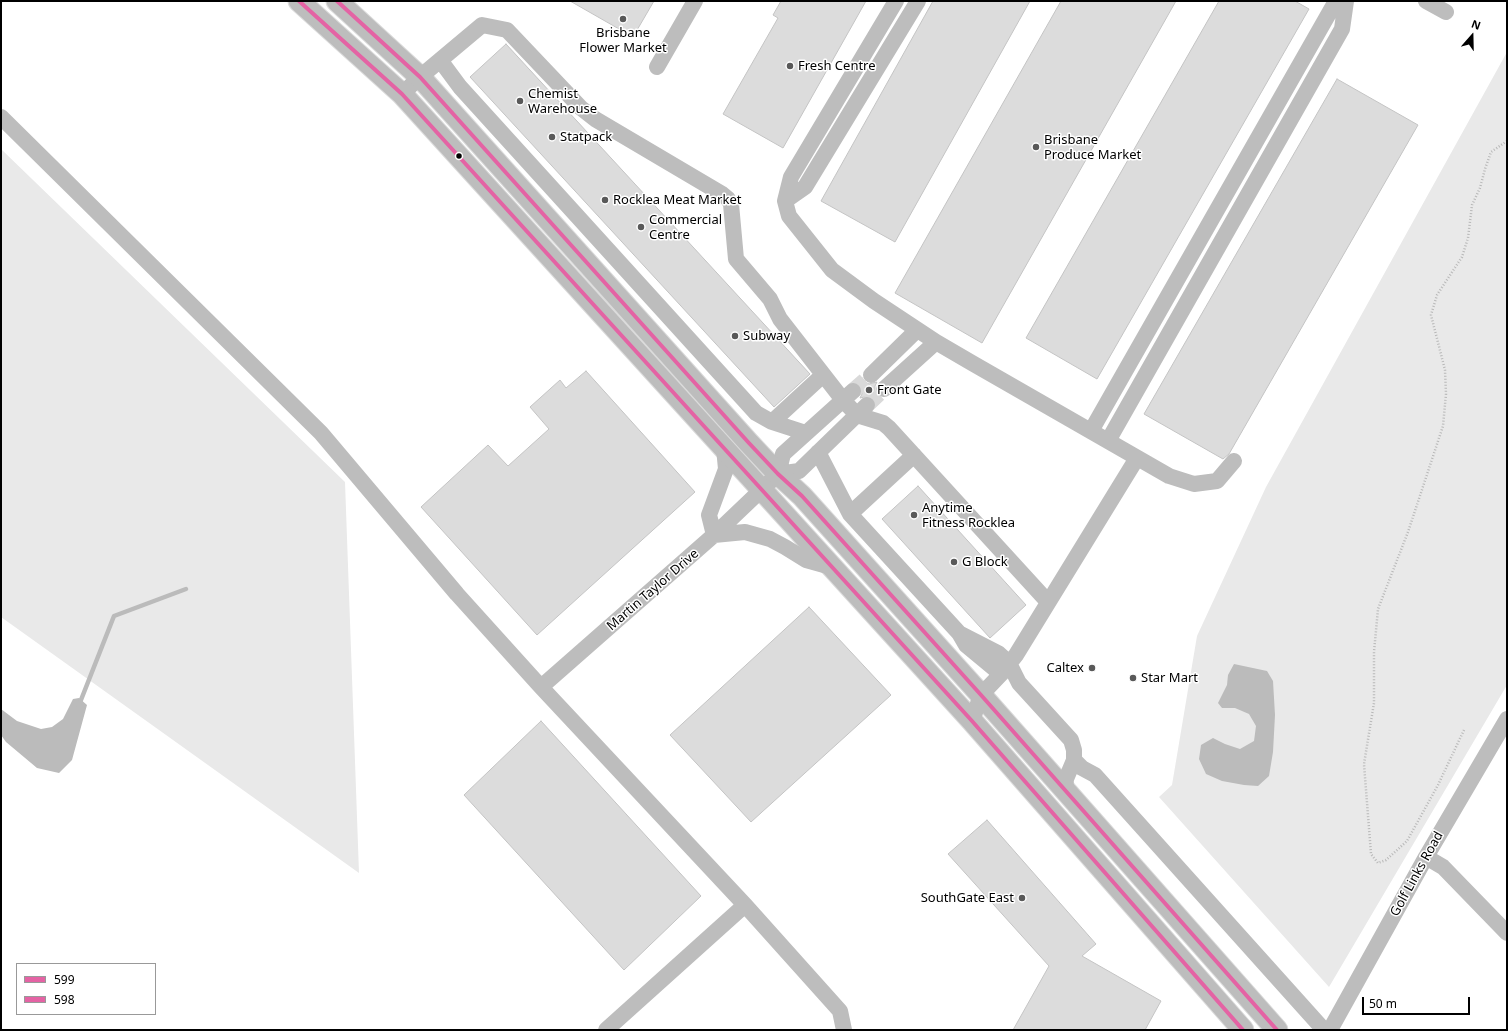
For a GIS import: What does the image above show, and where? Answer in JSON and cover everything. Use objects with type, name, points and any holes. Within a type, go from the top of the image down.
[{"type":"main road","points":[[299,1],[402,94],[972,721],[1243,1030]]},
{"type":"main road","points":[[337,1],[420,76],[778,474],[802,496],[1277,1030]]},
{"type":"street","points":[[657,67],[695,1]]},
{"type":"street","points":[[896,1],[791,177],[785,201],[789,216],[832,270],[855,288],[936,342],[1168,476],[1194,484],[1217,481],[1234,462]]},
{"type":"street","points":[[785,201],[804,187],[918,1]]},
{"type":"street","points":[[1091,431],[1336,1]]},
{"type":"street","points":[[1108,441],[1342,29],[1346,1]]},
{"type":"street","points":[[1426,1],[1446,12]]},
{"type":"street","points":[[402,94],[420,76],[482,25],[507,30],[581,108],[595,119],[722,194],[728,199],[730,204],[736,259],[770,299],[780,319],[824,375],[848,395],[862,410],[889,428],[1048,602]]},
{"type":"street","points":[[440,60],[460,87],[756,413],[772,422],[806,433]]},
{"type":"street","points":[[1,117],[321,433],[457,594],[541,687],[745,905],[840,1012],[844,1030]]},
{"type":"street","points":[[871,375],[917,330]]},
{"type":"street","points":[[884,389],[936,342]]},
{"type":"street","points":[[698,386],[713,367]]},
{"type":"street","points":[[772,422],[824,375]]},
{"type":"street","points":[[848,395],[783,454],[778,474],[799,471],[862,410]]},
{"type":"street","points":[[724,448],[726,469],[710,515],[714,535],[745,532],[770,539],[806,560],[832,567]]},
{"type":"street","points":[[818,452],[837,492],[850,514],[959,633],[966,645],[1005,669],[1019,682],[1071,740],[1074,750],[1074,760],[1066,779],[1065,791]]},
{"type":"street","points":[[850,514],[914,455]]},
{"type":"street","points":[[972,721],[980,695],[1016,656],[1137,458]]},
{"type":"street","name":"Martin Taylor Drive","points":[[541,687],[714,535],[778,474]]},
{"type":"street","name":"Golf Links Road","points":[[1330,1030],[1426,857],[1507,719]]},
{"type":"street","points":[[1074,760],[1082,768],[1095,775],[1324,1030]]},
{"type":"street","points":[[1426,857],[1443,867],[1507,933]]},
{"type":"street","points":[[606,1030],[745,905]]},
{"type":"path","points":[[1464,730],[1438,785],[1407,841],[1386,860],[1378,863],[1371,854],[1364,764],[1374,703],[1374,652],[1378,610],[1408,532],[1443,426],[1446,394],[1445,370],[1431,315],[1437,295],[1462,257],[1468,238],[1472,205],[1480,188],[1491,152],[1507,141]]},
{"type":"shaded area","points":[[1507,52],[1507,685],[1329,987],[1159,797],[1172,785],[1197,636],[1266,487]]},
{"type":"shaded area","points":[[1,149],[345,482],[359,873],[1,617]]},
{"type":"shaded area","points":[[1234,664],[1267,671],[1273,681],[1275,715],[1273,752],[1269,776],[1258,786],[1222,781],[1206,774],[1199,759],[1201,745],[1213,738],[1240,749],[1254,741],[1256,726],[1249,714],[1235,708],[1222,708],[1218,703],[1227,685],[1228,675]]},
{"type":"shaded area","points":[[79,698],[87,705],[72,760],[59,773],[37,768],[6,742],[1,735],[1,709],[17,721],[41,729],[52,727],[63,719],[73,699]]},
{"type":"building","name":"Brisbane Flower Market","points":[[570,1],[654,1],[633,37]]},
{"type":"building","name":"Fresh Centre","points":[[781,1],[866,1],[783,148],[723,114],[778,18],[773,15]]},
{"type":"building","points":[[933,1],[1030,1],[895,242],[821,201]]},
{"type":"building","name":"Brisbane Produce Market","points":[[1061,1],[1176,1],[982,343],[895,293]]},
{"type":"building","points":[[1219,1],[1295,1],[1309,9],[1097,379],[1026,338]]},
{"type":"building","name":"Commercial Centre","points":[[506,44],[810,374],[774,407],[470,77]]},
{"type":"building","points":[[1337,79],[1418,125],[1229,454],[1223,459],[1144,414]]},
{"type":"building","points":[[586,371],[695,492],[537,635],[421,507],[488,445],[508,466],[549,429],[530,407],[560,380],[566,388]]},
{"type":"building","points":[[862,378],[869,384],[877,382],[875,391],[880,397],[875,401],[869,396],[860,398],[862,389],[857,383]]},
{"type":"building","name":"G Block","points":[[918,486],[1026,605],[990,638],[882,519]]},
{"type":"building","points":[[809,607],[891,695],[751,822],[670,735]]},
{"type":"building","points":[[541,721],[701,896],[624,970],[464,795]]},
{"type":"building","points":[[987,820],[1096,944],[1082,956],[1161,1001],[1145,1030],[1013,1030],[1049,966],[948,854]]},
{"type":"waterway","points":[[79,705],[114,616],[186,589]]},
{"type":"tunnel","points":[[853,391],[871,375]]},
{"type":"tunnel","points":[[867,405],[884,389]]},
{"type":"transit line","name":"599","points":[[299,1],[402,94],[972,721],[1243,1030]]},
{"type":"transit line","name":"598","points":[[337,1],[420,77],[748,442],[778,474],[802,496],[981,695],[1277,1030]]},
{"type":"place","name":"Brisbane Flower Market","points":[[623,19]]},
{"type":"place","name":"Fresh Centre","points":[[790,66]]},
{"type":"place","name":"Chemist Warehouse","points":[[520,101]]},
{"type":"place","name":"Statpack","points":[[552,137]]},
{"type":"place","name":"Brisbane Produce Market","points":[[1036,147]]},
{"type":"place","name":"Rocklea Meat Market","points":[[605,200]]},
{"type":"place","name":"Commercial Centre","points":[[641,227]]},
{"type":"place","name":"Subway","points":[[735,336]]},
{"type":"place","name":"Front Gate","points":[[869,390]]},
{"type":"place","name":"Anytime Fitness Rocklea","points":[[914,515]]},
{"type":"place","name":"G Block","points":[[954,562]]},
{"type":"place","name":"Caltex","points":[[1092,668]]},
{"type":"place","name":"Star Mart","points":[[1133,678]]},
{"type":"place","name":"SouthGate East","points":[[1022,898]]}]
